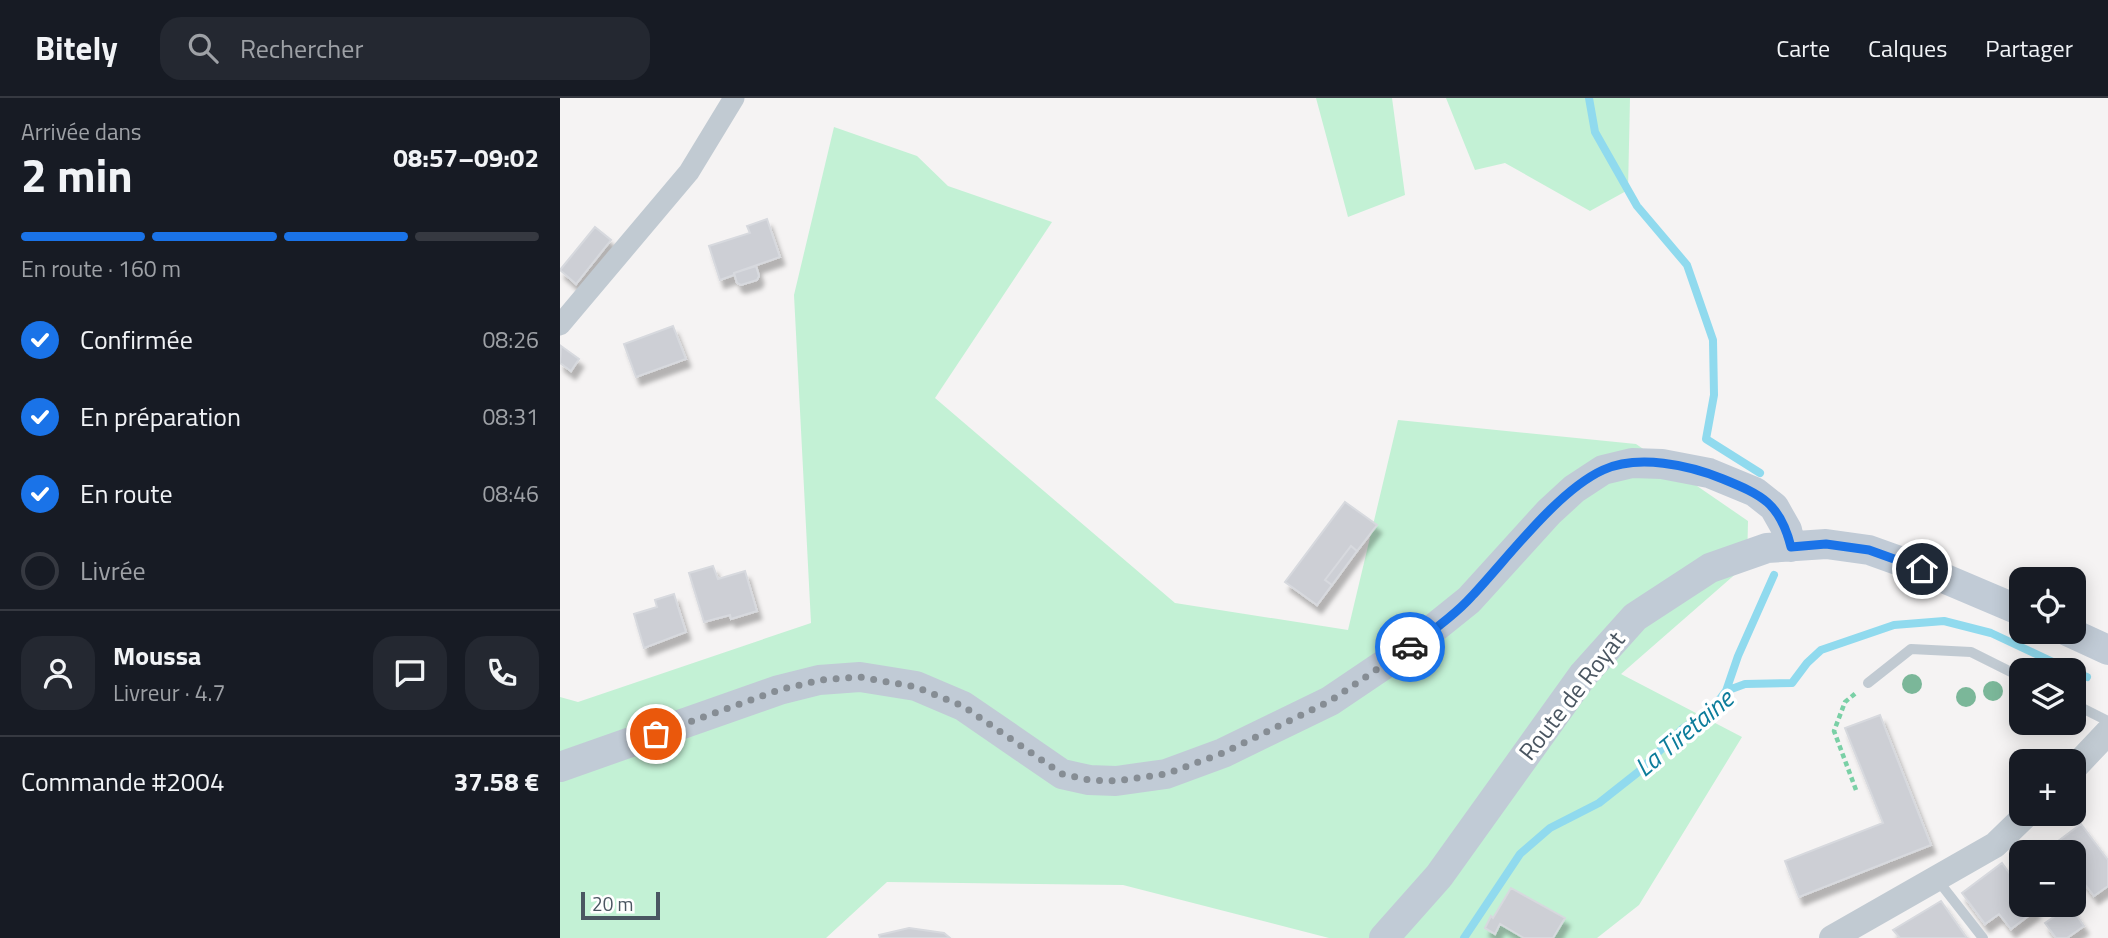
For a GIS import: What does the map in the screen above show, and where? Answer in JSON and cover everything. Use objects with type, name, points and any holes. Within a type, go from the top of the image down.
[{"type":"main road","points":[[560,768],[779,690],[820,680],[860,677],[916,687],[963,706],[1062,774],[1089,780],[1116,781],[1166,774],[1223,753],[1330,701],[1413,645],[1469,600],[1549,512],[1574,489],[1603,470],[1632,463],[1662,464],[1709,473],[1755,492],[1774,507],[1787,530],[1791,547]]},
{"type":"main road","name":"Route de Royat","points":[[1384,938],[1439,876],[1608,644],[1635,617],[1710,568],[1767,548],[1826,544],[1869,550],[2009,606]]},
{"type":"street","points":[[560,325],[690,172],[734,98]]},
{"type":"street","points":[[2086,755],[2108,732]]},
{"type":"street","points":[[1832,938],[1994,845],[2014,826]]},
{"type":"lane","points":[[1868,683],[1911,649],[1971,652],[2009,671]]},
{"type":"lane","points":[[2086,710],[2108,721]]},
{"type":"lane","points":[[1936,878],[1983,938]]},
{"type":"path","points":[[1856,790],[1834,731],[1845,702],[1868,683]]},
{"type":"green space","points":[[1316,98],[1392,98],[1405,195],[1348,217]]},
{"type":"green space","points":[[1446,98],[1630,98],[1628,190],[1590,211],[1505,163],[1475,170]]},
{"type":"green space","points":[[834,127],[917,156],[948,186],[1052,222],[935,398],[1175,603],[1348,630],[1398,420],[1636,444],[1748,521],[1747,564],[1621,674],[1742,737],[1639,905],[1597,938],[1329,938],[1123,885],[887,882],[826,938],[560,938],[560,697],[578,702],[811,623],[794,295]]},
{"type":"building","points":[[767,219],[780,257],[720,280],[709,246],[750,233],[747,226]]},
{"type":"building","points":[[595,227],[611,240],[576,284],[560,270]]},
{"type":"building","points":[[756,266],[759,276],[757,280],[741,285],[737,283],[734,273]]},
{"type":"building","points":[[673,326],[686,359],[636,377],[624,344]]},
{"type":"building","points":[[561,346],[579,359],[571,371],[560,363]]},
{"type":"building","points":[[1345,502],[1377,525],[1357,551],[1351,546],[1325,580],[1332,585],[1317,605],[1285,582]]},
{"type":"building","points":[[1351,546],[1357,551],[1332,585],[1325,580]]},
{"type":"building","points":[[713,566],[718,579],[745,571],[757,611],[731,619],[730,615],[704,622],[689,573]]},
{"type":"building","points":[[674,594],[686,632],[644,648],[634,614],[657,607],[655,600]]},
{"type":"building","points":[[1880,715],[1931,845],[1799,897],[1785,861],[1883,823],[1845,728]]},
{"type":"building","points":[[2078,826],[2082,826],[2108,860],[2108,886],[2094,896],[2086,886],[2086,840],[2060,840]]},
{"type":"building","points":[[2002,863],[2009,873],[2009,917],[2027,917],[2011,929],[1999,914],[1985,924],[1962,893]]},
{"type":"building","points":[[1511,888],[1565,918],[1553,938],[1524,938],[1500,924],[1495,934],[1485,928]]},
{"type":"building","points":[[1941,901],[1967,938],[1900,938],[1893,930]]},
{"type":"building","points":[[2054,917],[2078,917],[2084,926],[2067,938],[2056,938],[2045,923]]},
{"type":"building","points":[[909,928],[944,933],[950,938],[880,938],[879,935]]},
{"type":"waterway","points":[[1589,98],[1595,132],[1637,206],[1687,265],[1713,340],[1714,395],[1706,439],[1760,473]]},
{"type":"waterway","name":"La Tiretaine","points":[[1464,938],[1520,854],[1550,828],[1599,803],[1637,773],[1682,729],[1714,707],[1726,691],[1738,656],[1774,575]]},
{"type":"waterway","name":"La Tiretaine","points":[[1726,691],[1745,684],[1792,683],[1821,650],[1894,625],[1944,621],[1991,633],[2044,658]]},
{"type":"way so far","points":[[656,734],[779,690],[820,680],[860,677],[916,687],[963,706],[1062,774],[1089,780],[1116,781],[1166,774],[1223,753],[1330,701],[1410,647]]},
{"type":"route","points":[[1410,647],[1469,600],[1549,512],[1574,489],[1603,470],[1632,463],[1662,464],[1709,473],[1755,492],[1774,507],[1787,530],[1791,547],[1826,544],[1869,550],[1922,569]]}]
